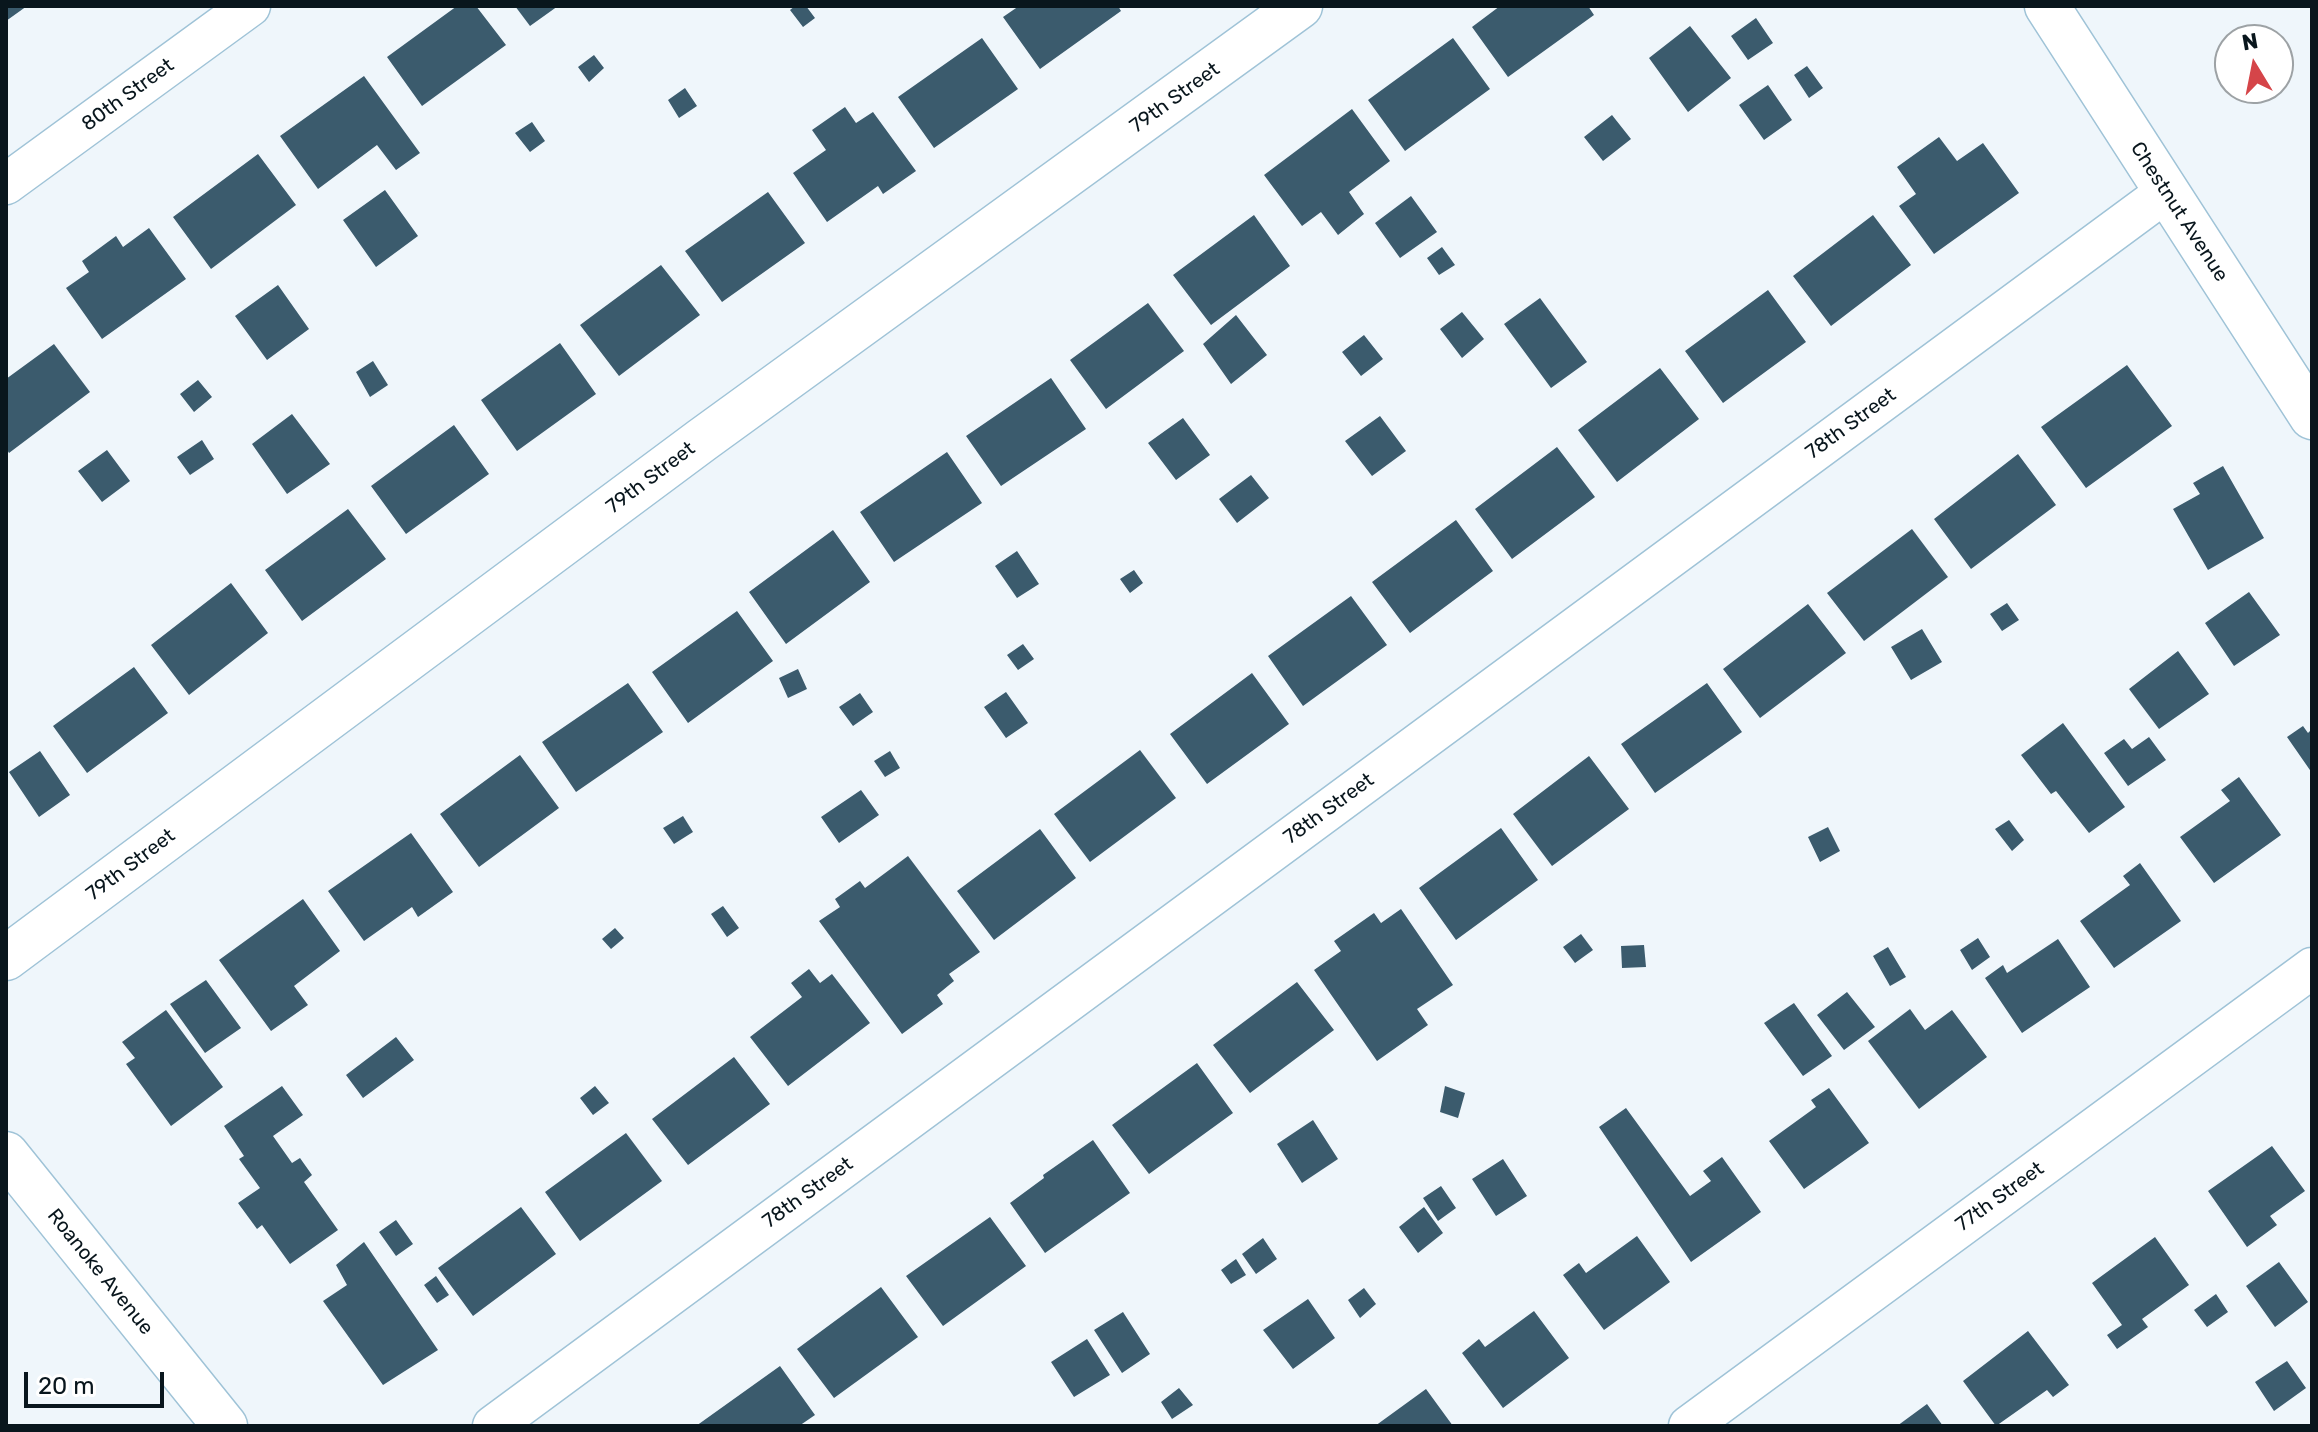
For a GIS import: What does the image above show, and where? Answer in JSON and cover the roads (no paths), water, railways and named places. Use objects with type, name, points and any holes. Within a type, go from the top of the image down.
[{"type":"street","name":"80th Street","points":[[6,184],[250,6]]},
{"type":"street","name":"79th Street","points":[[6,958],[702,440],[1300,6]]},
{"type":"street","name":"Chestnut Avenue","points":[[2047,6],[2312,417]]},
{"type":"street","name":"78th Street","points":[[493,1426],[2166,192]]},
{"type":"street","name":"77th Street","points":[[1689,1426],[2312,968]]},
{"type":"street","name":"Roanoke Avenue","points":[[6,1154],[225,1426]]}]
